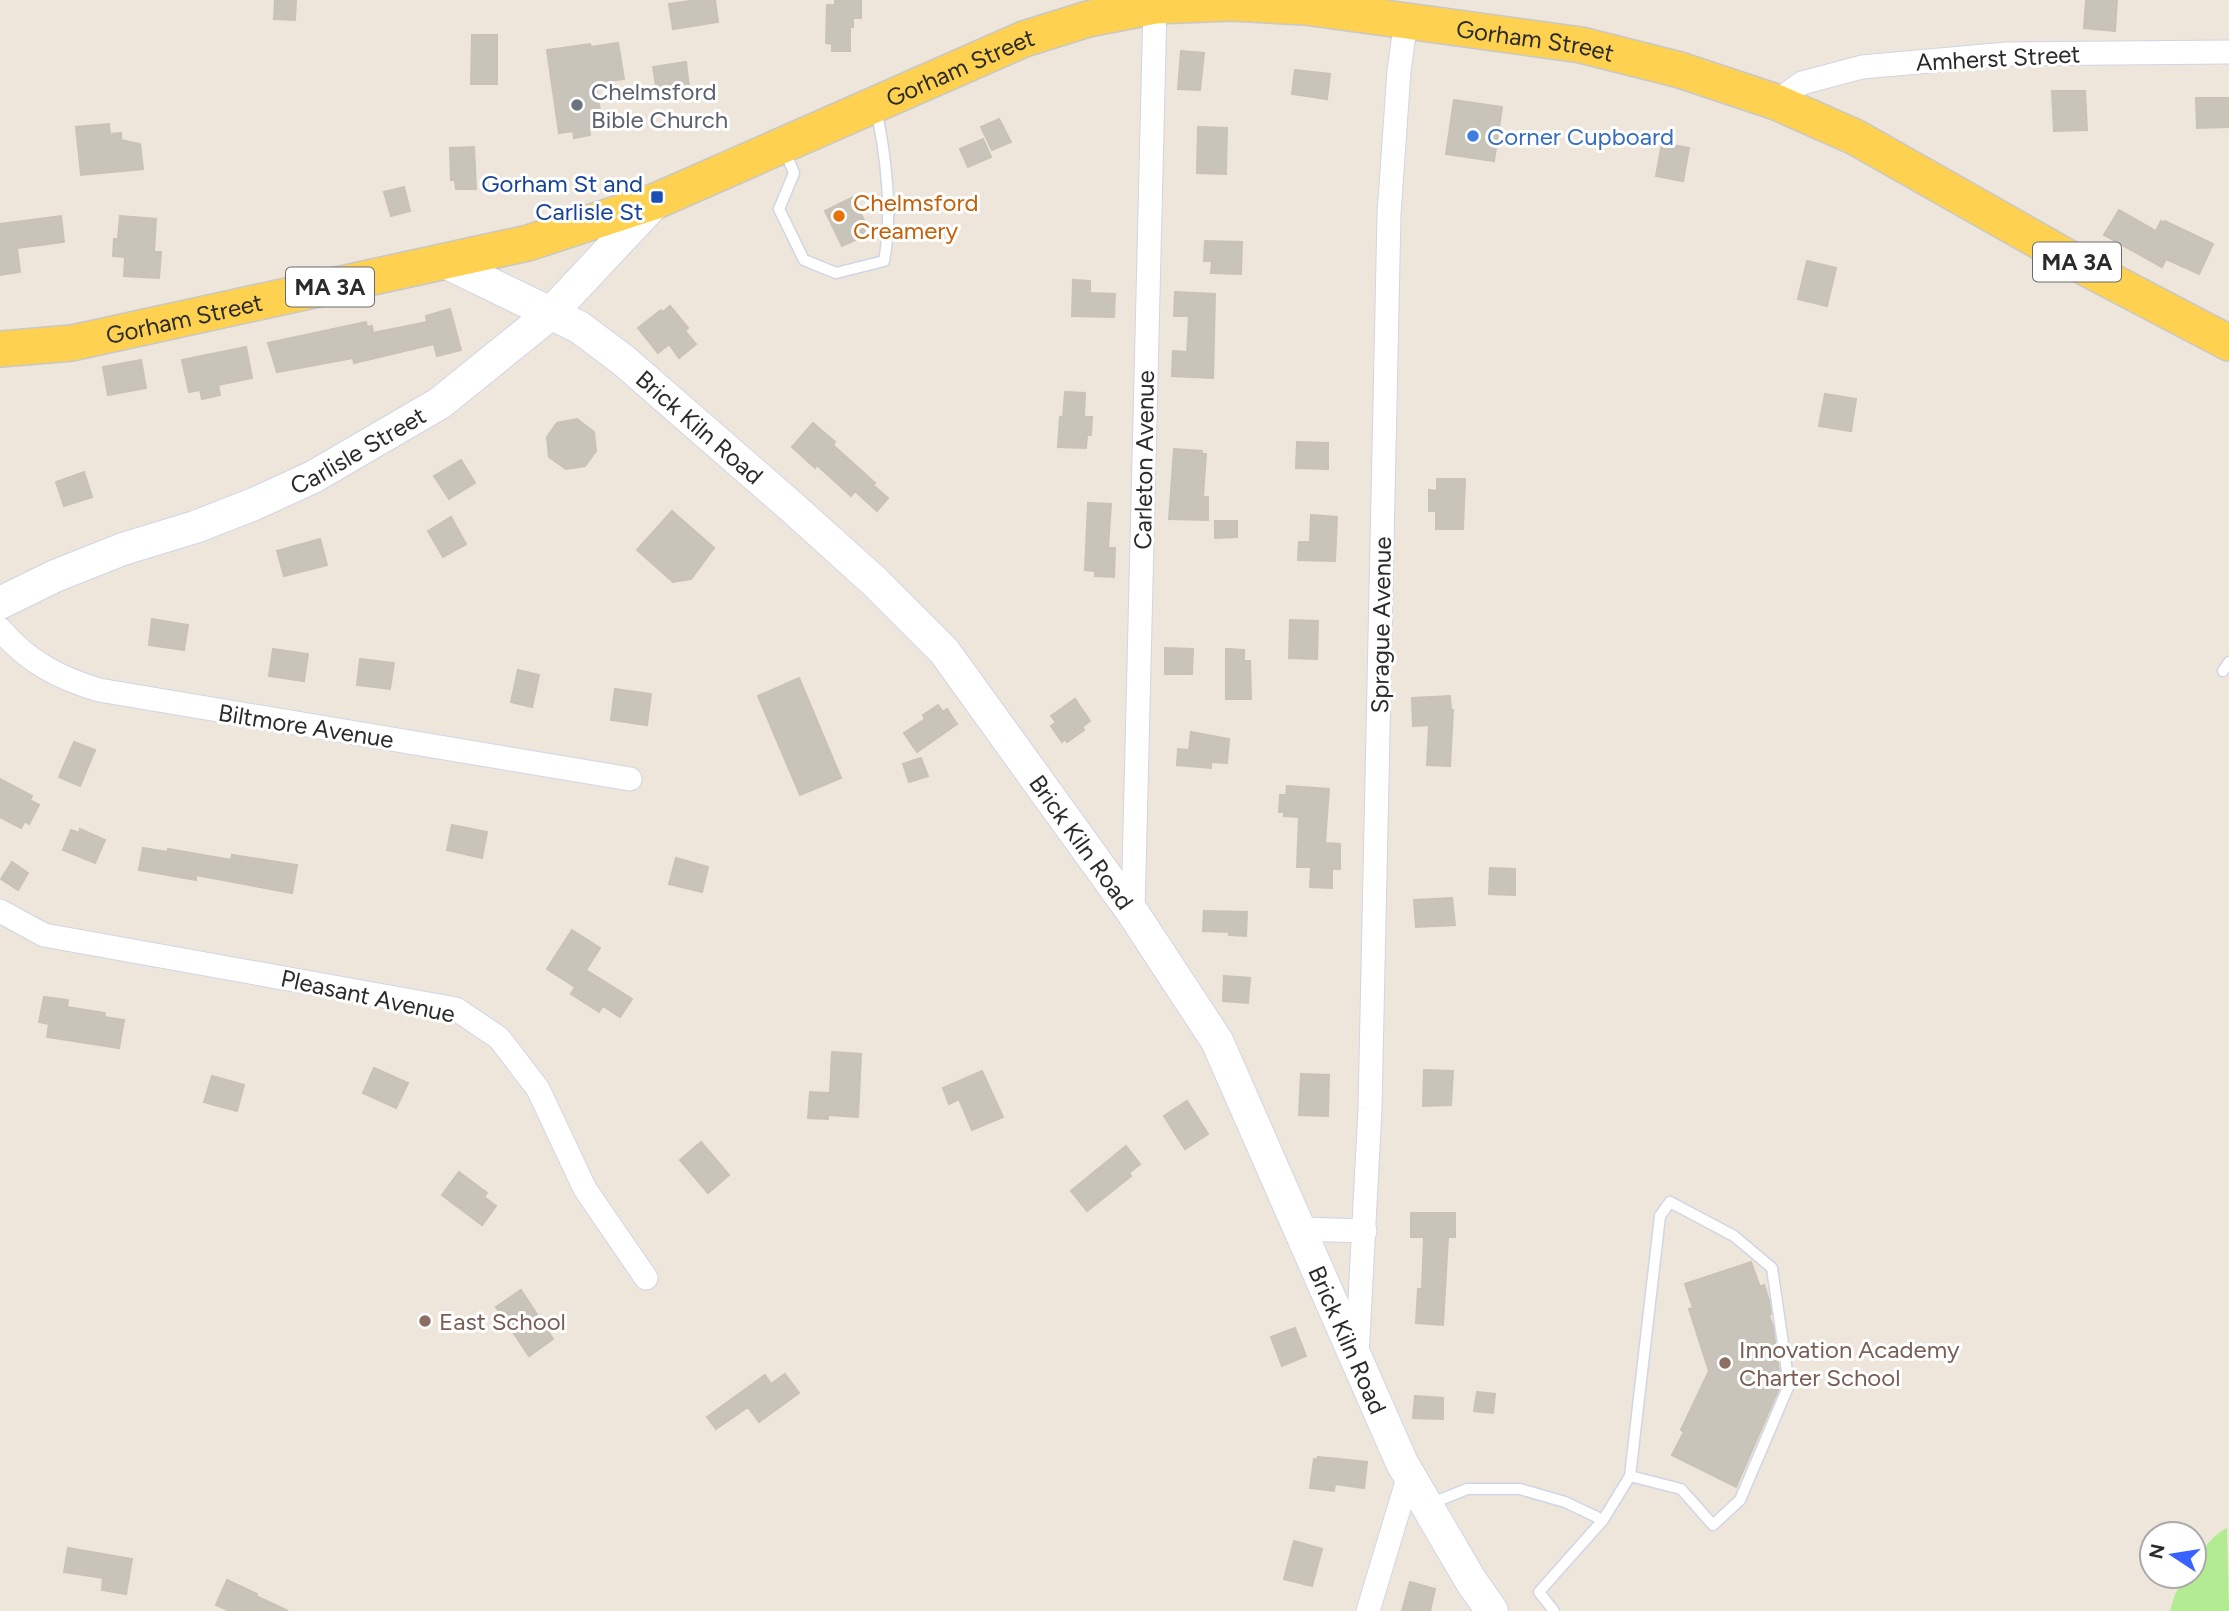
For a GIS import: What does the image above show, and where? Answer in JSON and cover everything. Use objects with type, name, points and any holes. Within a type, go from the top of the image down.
[{"type":"main road","name":"Gorham Street","points":[[0,349],[72,343],[528,243],[656,201],[1024,39],[1088,19],[1155,6],[1231,3],[1305,7],[1581,45],[1680,70],[1776,102],[1855,137],[2088,269],[2229,344]]},
{"type":"street","name":"Carleton Avenue","points":[[1133,913],[1155,6]]},
{"type":"street","name":"Sprague Avenue","points":[[1356,1362],[1371,1081],[1390,215],[1399,71],[1406,20]]},
{"type":"street","name":"Amherst Street","points":[[1776,102],[1802,83],[1862,67],[2007,54],[2229,52]]},
{"type":"street","name":"Carlisle Street","points":[[0,603],[55,576],[100,558],[195,527],[313,477],[440,403],[504,354],[550,314],[656,201]]},
{"type":"street","name":"Brick Kiln Road","points":[[443,261],[579,327],[654,386],[793,508],[875,582],[944,651],[1133,913],[1217,1041],[1356,1362],[1409,1475],[1471,1581],[1492,1611]]},
{"type":"street","name":"Biltmore Avenue","points":[[0,629],[40,666],[57,676],[99,691],[630,779]]},
{"type":"street","name":"Pleasant Avenue","points":[[0,911],[44,935],[456,1009],[499,1038],[538,1089],[585,1189],[646,1278]]},
{"type":"street","points":[[1300,1229],[1364,1231]]},
{"type":"street","points":[[1368,1611],[1409,1475]]},
{"type":"lane","points":[[782,145],[794,173],[779,209],[804,260],[836,273],[884,261],[889,237],[883,139],[875,104]]},
{"type":"lane","points":[[1554,1611],[1539,1592],[1603,1520],[1630,1476],[1660,1216],[1670,1202],[1734,1236],[1772,1268],[1789,1385],[1740,1500],[1713,1525],[1681,1489],[1630,1476]]},
{"type":"lane","points":[[1427,1506],[1467,1489],[1520,1489],[1565,1502],[1603,1520]]},
{"type":"green space","points":[[2227,1528],[2229,1611],[2170,1611],[2178,1590],[2208,1590],[2208,1544]]},
{"type":"building","points":[[275,0],[296,0],[295,20],[274,19]]},
{"type":"building","points":[[715,0],[718,22],[673,29],[669,4]]},
{"type":"building","points":[[835,0],[861,0],[861,18],[853,18],[853,27],[850,27],[850,51],[832,51],[832,44],[826,43],[827,5],[835,5]]},
{"type":"building","points":[[2086,0],[2117,0],[2115,31],[2084,28]]},
{"type":"building","points":[[472,35],[497,35],[497,84],[471,84]]},
{"type":"building","name":"Chelmsford Bible Church","points":[[618,43],[624,79],[596,83],[602,126],[589,128],[590,135],[574,138],[573,131],[559,133],[547,50]]},
{"type":"building","points":[[1181,51],[1204,53],[1200,90],[1178,89]]},
{"type":"building","points":[[686,62],[689,87],[657,92],[653,67]]},
{"type":"building","points":[[1295,70],[1330,74],[1327,99],[1292,94]]},
{"type":"building","points":[[2052,91],[2085,91],[2087,130],[2054,131]]},
{"type":"building","points":[[2196,98],[2229,98],[2229,127],[2197,128]]},
{"type":"building","name":"Corner Cupboard","points":[[1454,100],[1502,107],[1494,161],[1446,154]]},
{"type":"building","points":[[999,119],[1011,142],[992,150],[981,127]]},
{"type":"building","points":[[109,124],[110,134],[121,133],[121,140],[140,144],[143,169],[81,175],[76,127]]},
{"type":"building","points":[[1198,127],[1227,128],[1226,174],[1197,173]]},
{"type":"building","points":[[983,139],[991,157],[968,167],[960,149]]},
{"type":"building","points":[[1662,143],[1689,148],[1683,181],[1656,176]]},
{"type":"building","points":[[474,147],[476,189],[456,189],[455,180],[451,180],[450,148]]},
{"type":"building","points":[[404,187],[410,211],[391,216],[384,192]]},
{"type":"building","points":[[853,197],[870,233],[842,246],[825,211]]},
{"type":"building","points":[[2119,210],[2156,231],[2161,221],[2165,221],[2213,244],[2199,274],[2166,259],[2162,267],[2104,235]]},
{"type":"building","points":[[61,216],[64,242],[17,248],[20,272],[0,275],[0,224]]},
{"type":"building","points":[[120,216],[156,219],[154,252],[161,252],[159,278],[124,276],[125,257],[113,256]]},
{"type":"building","points":[[1205,241],[1242,242],[1241,274],[1211,273],[1212,261],[1204,261]]},
{"type":"building","points":[[1807,261],[1836,268],[1827,306],[1798,299]]},
{"type":"building","points":[[1073,280],[1090,281],[1090,293],[1115,294],[1114,317],[1072,316]]},
{"type":"building","points":[[1175,292],[1215,294],[1213,378],[1172,376],[1173,351],[1187,352],[1189,316],[1174,316]]},
{"type":"building","points":[[670,306],[688,328],[685,331],[696,344],[679,358],[669,344],[658,353],[638,328]]},
{"type":"building","points":[[450,309],[461,350],[437,356],[434,344],[354,363],[353,358],[277,372],[268,343],[366,322],[367,327],[372,326],[373,333],[427,322],[426,316]]},
{"type":"building","points":[[246,347],[252,378],[218,385],[220,395],[202,399],[200,390],[189,392],[182,360]]},
{"type":"building","points":[[141,360],[146,388],[108,395],[103,367]]},
{"type":"building","points":[[1065,392],[1085,393],[1084,417],[1092,417],[1091,435],[1087,435],[1086,448],[1058,447]]},
{"type":"building","points":[[1825,394],[1856,399],[1851,431],[1819,426]]},
{"type":"building","points":[[577,419],[594,432],[596,451],[585,466],[566,469],[549,457],[547,437],[557,423]]},
{"type":"building","points":[[813,423],[835,442],[833,445],[888,498],[877,511],[855,491],[851,496],[817,465],[815,468],[792,447]]},
{"type":"building","points":[[1297,442],[1328,443],[1328,469],[1296,468]]},
{"type":"building","points":[[1174,449],[1202,451],[1202,454],[1206,454],[1203,497],[1208,497],[1208,520],[1169,519]]},
{"type":"building","points":[[461,460],[475,483],[449,499],[434,476]]},
{"type":"building","points":[[84,472],[92,497],[64,506],[56,482]]},
{"type":"building","points":[[1437,479],[1465,479],[1463,529],[1436,529],[1436,511],[1429,511],[1429,490],[1437,491]]},
{"type":"building","points":[[1088,503],[1111,504],[1108,548],[1115,548],[1114,577],[1095,576],[1095,571],[1085,570]]},
{"type":"building","points":[[672,511],[714,548],[691,579],[673,582],[637,550]]},
{"type":"building","points":[[1311,515],[1337,517],[1335,561],[1298,560],[1299,542],[1310,542]]},
{"type":"building","points":[[451,517],[466,544],[443,557],[428,531]]},
{"type":"building","points":[[1215,521],[1237,521],[1237,537],[1215,538]]},
{"type":"building","points":[[320,539],[327,565],[284,576],[277,551]]},
{"type":"building","points":[[152,619],[188,625],[184,650],[149,645]]},
{"type":"building","points":[[1290,620],[1318,621],[1317,659],[1289,658]]},
{"type":"building","points":[[1165,648],[1193,649],[1192,674],[1165,674]]},
{"type":"building","points":[[273,649],[308,654],[304,681],[269,676]]},
{"type":"building","points":[[1226,649],[1244,650],[1244,661],[1250,661],[1251,699],[1226,699]]},
{"type":"building","points":[[360,659],[394,663],[390,689],[357,685]]},
{"type":"building","points":[[518,670],[539,675],[532,707],[511,702]]},
{"type":"building","points":[[799,678],[841,778],[800,795],[758,696]]},
{"type":"building","points":[[615,689],[651,694],[647,725],[611,720]]},
{"type":"building","points":[[1450,696],[1453,710],[1450,766],[1427,765],[1429,725],[1413,726],[1412,698]]},
{"type":"building","points":[[1075,699],[1090,721],[1082,727],[1084,730],[1067,742],[1065,739],[1062,742],[1051,726],[1056,722],[1051,716]]},
{"type":"building","points":[[938,705],[943,712],[947,709],[957,724],[917,752],[904,733],[925,719],[923,715]]},
{"type":"building","points":[[1191,732],[1229,739],[1227,763],[1211,762],[1211,768],[1177,765],[1178,749],[1189,750]]},
{"type":"building","points":[[74,742],[95,750],[80,786],[59,777]]},
{"type":"building","points":[[921,758],[928,776],[909,782],[903,764]]},
{"type":"building","points":[[0,779],[32,796],[30,800],[39,805],[29,824],[25,821],[21,828],[0,817]]},
{"type":"building","points":[[1287,786],[1329,789],[1325,843],[1340,844],[1340,869],[1332,869],[1332,888],[1310,887],[1311,867],[1297,867],[1299,817],[1284,816],[1284,812],[1279,812],[1280,795],[1286,795]]},
{"type":"building","points":[[452,825],[487,832],[482,858],[447,850]]},
{"type":"building","points":[[80,829],[105,840],[95,863],[63,850],[71,830],[79,833]]},
{"type":"building","points":[[143,848],[167,852],[168,849],[231,860],[232,855],[297,865],[292,893],[196,875],[196,880],[139,870]]},
{"type":"building","points":[[676,858],[708,867],[702,892],[669,884]]},
{"type":"building","points":[[12,862],[28,873],[18,890],[1,879]]},
{"type":"building","points":[[1490,868],[1515,869],[1515,895],[1489,894]]},
{"type":"building","points":[[1452,898],[1455,925],[1416,927],[1414,900]]},
{"type":"building","points":[[1204,911],[1247,912],[1246,936],[1203,931]]},
{"type":"building","points":[[572,930],[600,948],[586,970],[632,999],[620,1017],[603,1006],[599,1012],[571,994],[575,987],[547,969]]},
{"type":"building","points":[[1224,976],[1250,978],[1248,1003],[1223,1001]]},
{"type":"building","points":[[44,997],[68,1000],[67,1007],[105,1013],[104,1017],[124,1020],[119,1048],[47,1037],[49,1024],[39,1022]]},
{"type":"building","points":[[832,1052],[861,1054],[858,1117],[828,1115],[828,1119],[808,1118],[810,1092],[830,1093]]},
{"type":"building","points":[[374,1068],[408,1083],[396,1108],[363,1093]]},
{"type":"building","points":[[1424,1070],[1453,1071],[1451,1105],[1423,1106]]},
{"type":"building","points":[[982,1071],[1003,1117],[972,1130],[959,1099],[949,1104],[943,1088]]},
{"type":"building","points":[[1301,1074],[1329,1075],[1328,1116],[1299,1115]]},
{"type":"building","points":[[212,1076],[244,1085],[237,1111],[204,1102]]},
{"type":"building","points":[[1187,1101],[1208,1134],[1185,1149],[1164,1116]]},
{"type":"building","points":[[701,1142],[729,1175],[708,1193],[680,1160]]},
{"type":"building","points":[[1126,1146],[1140,1164],[1129,1173],[1131,1176],[1087,1211],[1071,1191]]},
{"type":"building","points":[[459,1172],[487,1193],[484,1197],[496,1206],[482,1225],[442,1195]]},
{"type":"building","points":[[1411,1213],[1455,1213],[1455,1237],[1448,1237],[1443,1325],[1416,1323],[1418,1289],[1422,1289],[1424,1237],[1411,1237]]},
{"type":"building","points":[[1751,1262],[1760,1287],[1764,1285],[1769,1300],[1780,1386],[1736,1487],[1672,1455],[1709,1371],[1689,1309],[1693,1308],[1685,1284]]},
{"type":"building","points":[[521,1290],[553,1339],[529,1356],[496,1307]]},
{"type":"building","points":[[1295,1328],[1306,1356],[1282,1366],[1271,1337]]},
{"type":"building","points":[[785,1374],[799,1393],[759,1422],[748,1407],[716,1429],[707,1417],[765,1375],[771,1384]]},
{"type":"building","points":[[1477,1392],[1495,1394],[1493,1413],[1474,1411]]},
{"type":"building","points":[[1415,1396],[1443,1398],[1443,1419],[1413,1418]]},
{"type":"building","points":[[1318,1457],[1367,1462],[1364,1488],[1335,1484],[1334,1491],[1310,1488],[1314,1459],[1317,1460]]},
{"type":"building","points":[[1294,1541],[1322,1549],[1312,1586],[1284,1579]]},
{"type":"building","points":[[68,1548],[132,1559],[126,1594],[102,1590],[103,1578],[64,1572]]},
{"type":"building","points":[[227,1580],[288,1611],[230,1611],[216,1605]]},
{"type":"building","points":[[1410,1582],[1435,1589],[1430,1611],[1402,1611]]},
{"type":"place","name":"Chelmsford Bible Church","points":[[577,105]]},
{"type":"place","name":"Corner Cupboard","points":[[1473,136]]},
{"type":"place","name":"Gorham St and Carlisle St","points":[[657,197]]},
{"type":"place","name":"Chelmsford Creamery","points":[[839,216]]},
{"type":"place","name":"East School","points":[[425,1321]]},
{"type":"place","name":"Innovation Academy Charter School","points":[[1725,1363]]}]
